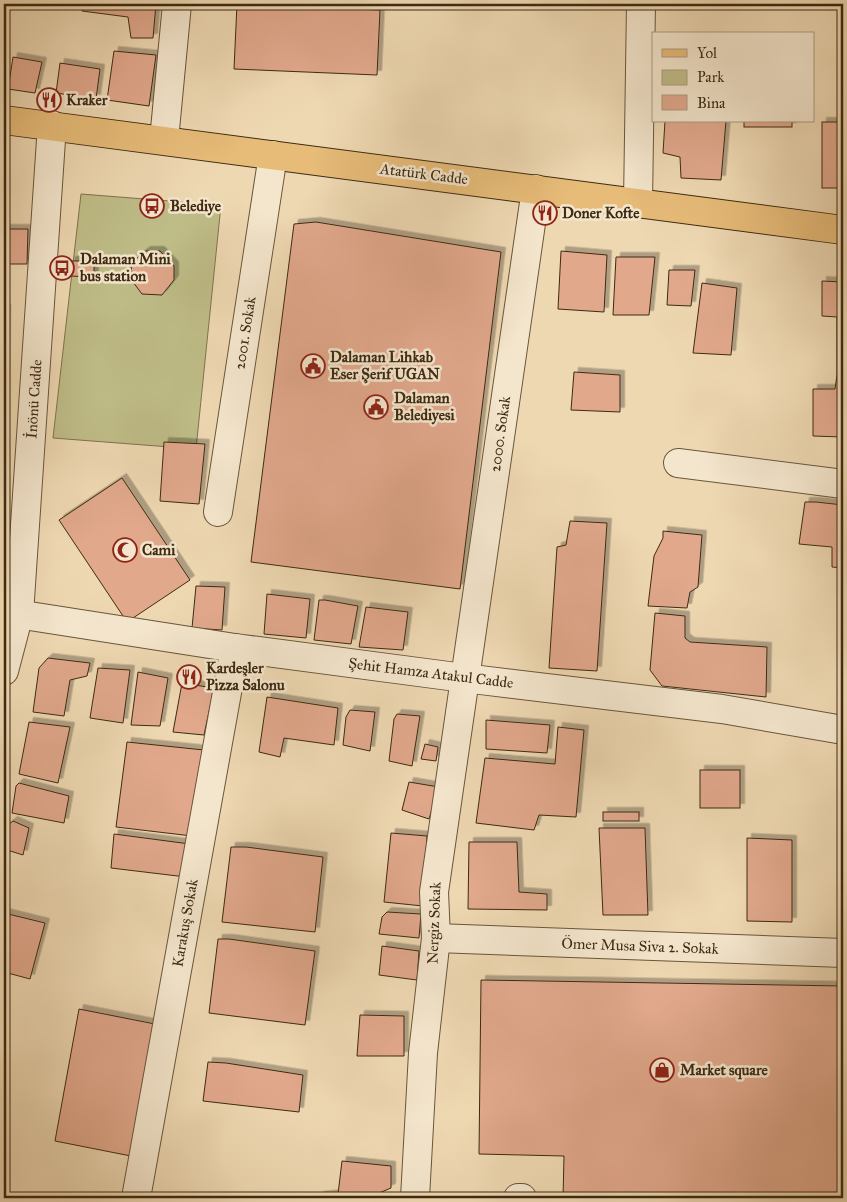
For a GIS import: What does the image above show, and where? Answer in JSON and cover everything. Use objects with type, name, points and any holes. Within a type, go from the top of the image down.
[{"type":"main road","name":"Atatürk Cadde","points":[[4,120],[843,230]]},
{"type":"street","points":[[164,140],[177,4]]},
{"type":"street","points":[[638,202],[642,4]]},
{"type":"street","name":"İnönü Cadde","points":[[4,671],[12,613],[52,125]]},
{"type":"street","name":"2001. Sokak","points":[[218,512],[273,154]]},
{"type":"street","name":"2000. Sokak","points":[[464,678],[536,189]]},
{"type":"street","points":[[678,463],[843,484]]},
{"type":"street","name":"Şehit Hamza Atakul Cadde","points":[[12,613],[235,648],[722,709],[843,730]]},
{"type":"street","name":"Karakuş Sokak","points":[[136,1198],[235,648]]},
{"type":"street","name":"Nergiz Sokak","points":[[416,1198],[423,1053],[436,938],[434,892],[464,678]]},
{"type":"street","name":"Ömer Musa Siva 2. Sokak","points":[[436,938],[843,954]]},
{"type":"green space","points":[[81,194],[221,205],[196,449],[53,438]]},
{"type":"building","points":[[83,4],[156,4],[153,38],[131,38],[128,17],[82,11]]},
{"type":"building","points":[[237,4],[380,10],[377,75],[234,69]]},
{"type":"building","points":[[839,4],[843,4],[843,32],[838,32]]},
{"type":"building","points":[[114,51],[156,55],[149,106],[107,100]]},
{"type":"building","points":[[13,57],[42,62],[35,93],[8,89]]},
{"type":"building","points":[[60,63],[100,69],[96,99],[56,93]]},
{"type":"building","points":[[665,122],[726,122],[721,180],[681,178],[680,157],[663,153]]},
{"type":"building","points":[[744,122],[792,122],[792,127],[744,127]]},
{"type":"building","points":[[822,122],[843,122],[843,188],[822,188]]},
{"type":"building","name":"Dalaman Belediyesi","points":[[316,222],[501,252],[460,589],[251,562],[294,224]]},
{"type":"building","points":[[4,229],[28,229],[27,264],[4,264]]},
{"type":"building","points":[[146,251],[160,251],[174,266],[174,280],[162,295],[142,294],[133,282],[131,266]]},
{"type":"building","points":[[561,251],[607,255],[604,312],[558,309]]},
{"type":"building","points":[[616,257],[655,257],[649,315],[613,315]]},
{"type":"building","points":[[71,261],[94,261],[94,277],[70,276]]},
{"type":"building","points":[[669,270],[695,270],[691,306],[667,305]]},
{"type":"building","points":[[822,281],[843,282],[843,437],[813,436],[813,389],[835,389],[837,375],[837,317],[822,316]]},
{"type":"building","points":[[702,283],[737,288],[731,355],[693,353]]},
{"type":"building","points":[[4,309],[6,309],[4,466]]},
{"type":"building","points":[[574,372],[620,375],[620,412],[571,410]]},
{"type":"building","points":[[164,442],[205,444],[199,504],[160,501]]},
{"type":"building","name":"Cami","points":[[122,478],[190,580],[127,622],[59,520]]},
{"type":"building","points":[[805,502],[843,505],[843,568],[832,567],[832,547],[799,544]]},
{"type":"building","points":[[570,521],[607,523],[597,671],[549,668],[557,547],[566,545]]},
{"type":"building","points":[[663,531],[702,535],[698,587],[690,592],[687,608],[648,606],[654,556],[663,538]]},
{"type":"building","points":[[196,586],[225,587],[222,630],[192,628]]},
{"type":"building","points":[[267,594],[310,599],[306,638],[264,634]]},
{"type":"building","points":[[319,600],[358,606],[351,644],[314,640]]},
{"type":"building","points":[[366,607],[408,612],[403,650],[359,647]]},
{"type":"building","points":[[655,613],[685,616],[685,638],[690,642],[767,647],[766,697],[662,686],[650,670]]},
{"type":"building","points":[[48,658],[90,663],[87,676],[70,680],[64,716],[33,712],[39,668]]},
{"type":"building","points":[[98,668],[130,670],[123,723],[90,718]]},
{"type":"building","points":[[138,672],[168,678],[160,726],[131,725]]},
{"type":"building","points":[[182,683],[214,688],[204,735],[173,732]]},
{"type":"building","points":[[267,697],[338,708],[334,745],[284,738],[280,757],[259,752]]},
{"type":"building","points":[[350,710],[375,712],[370,751],[343,745],[346,717]]},
{"type":"building","points":[[397,714],[420,716],[412,766],[389,761],[394,719]]},
{"type":"building","points":[[486,720],[550,725],[547,753],[486,749]]},
{"type":"building","points":[[29,722],[70,727],[58,783],[19,774]]},
{"type":"building","points":[[558,727],[584,730],[576,817],[539,815],[534,830],[476,823],[485,758],[555,764]]},
{"type":"building","points":[[127,742],[204,750],[192,836],[116,827]]},
{"type":"building","points":[[425,744],[438,747],[436,761],[421,759]]},
{"type":"building","points":[[700,770],[740,770],[740,808],[700,808]]},
{"type":"building","points":[[409,782],[439,787],[429,819],[402,810]]},
{"type":"building","points":[[19,783],[69,796],[64,823],[12,813],[16,786]]},
{"type":"building","points":[[603,812],[639,812],[639,821],[603,821]]},
{"type":"building","points":[[13,821],[29,828],[23,855],[4,849],[8,825]]},
{"type":"building","points":[[599,828],[645,828],[648,915],[603,915]]},
{"type":"building","points":[[391,833],[427,836],[423,906],[384,902]]},
{"type":"building","points":[[114,834],[190,844],[186,877],[111,868]]},
{"type":"building","points":[[747,838],[792,840],[792,922],[747,921]]},
{"type":"building","points":[[469,842],[517,842],[519,892],[547,894],[547,910],[468,909]]},
{"type":"building","points":[[231,847],[246,847],[323,857],[315,932],[222,922]]},
{"type":"building","points":[[387,912],[421,914],[419,938],[379,934],[382,917]]},
{"type":"building","points":[[4,913],[45,923],[30,979],[4,972]]},
{"type":"building","points":[[218,939],[315,951],[305,1025],[209,1013]]},
{"type":"building","points":[[382,946],[419,951],[417,980],[379,975]]},
{"type":"building","name":"Market square","points":[[481,980],[843,986],[843,1198],[563,1198],[564,1156],[479,1154]]},
{"type":"building","points":[[79,1009],[160,1025],[136,1157],[55,1141]]},
{"type":"building","points":[[360,1015],[404,1016],[404,1056],[357,1056]]},
{"type":"building","points":[[208,1062],[303,1075],[299,1112],[203,1101]]},
{"type":"building","points":[[342,1161],[391,1166],[391,1188],[367,1198],[319,1198],[319,1196],[338,1194]]},
{"type":"place","name":"Kraker","points":[[49,100]]},
{"type":"place","name":"Belediye","points":[[152,206]]},
{"type":"place","name":"Doner Kofte","points":[[545,213]]},
{"type":"place","name":"Dalaman Mini bus station","points":[[62,268]]},
{"type":"place","name":"Dalaman Lihkab Eser Şerif UGAN","points":[[313,366]]},
{"type":"place","name":"Dalaman Belediyesi","points":[[376,407]]},
{"type":"place","name":"Cami","points":[[125,550]]},
{"type":"place","name":"Kardeşler Pizza Salonu","points":[[189,677]]},
{"type":"place","name":"Market square","points":[[662,1070]]}]
